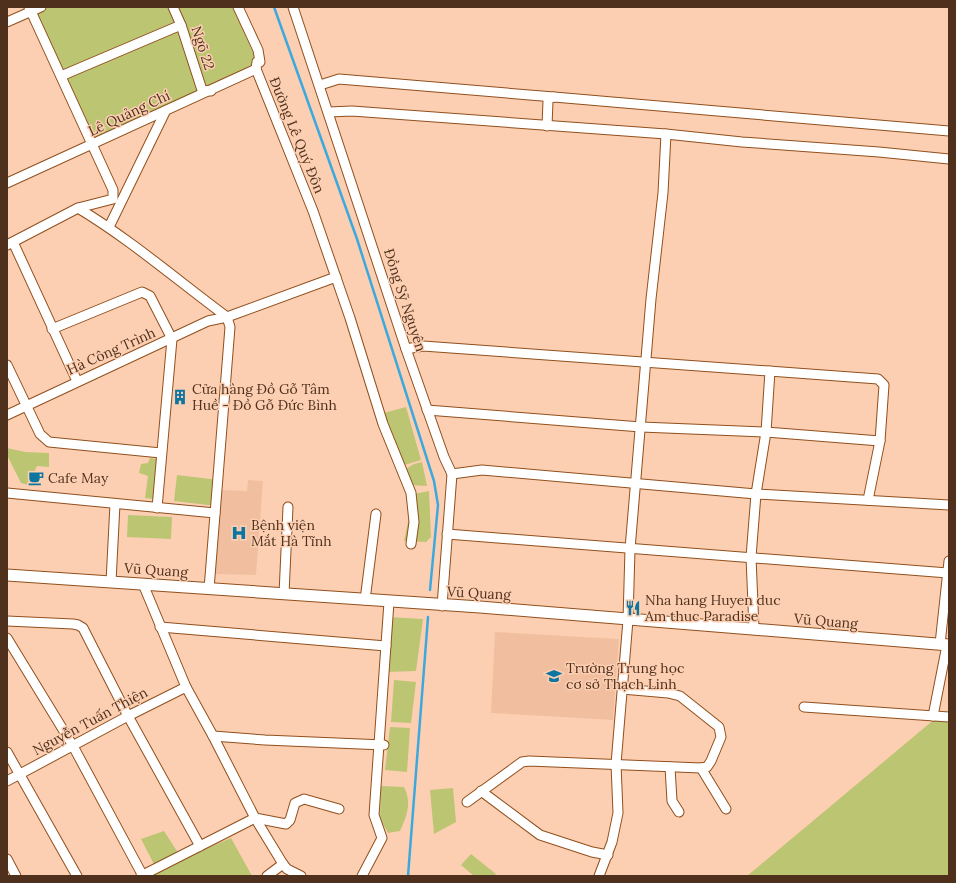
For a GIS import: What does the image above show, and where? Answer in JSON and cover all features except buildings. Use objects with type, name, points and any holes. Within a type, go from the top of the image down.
[{"type":"main road","name":"Vũ Quang","points":[[7,575],[442,606],[480,607],[628,620],[945,644]]},
{"type":"street","points":[[7,22],[30,9],[41,7]]},
{"type":"street","name":"Ngõ 22","points":[[173,7],[181,24],[202,90],[210,91]]},
{"type":"street","name":"Đường Lê Quý Đôn","points":[[238,7],[258,50],[260,62],[256,66],[312,211],[336,278],[383,424],[411,493],[414,522],[411,544]]},
{"type":"street","name":"Đồng Sỹ Nguyên","points":[[293,7],[329,112],[406,349],[444,457],[452,474],[442,606]]},
{"type":"street","points":[[30,9],[114,196],[112,199],[78,208],[10,244],[77,381]]},
{"type":"street","points":[[61,76],[181,24]]},
{"type":"street","name":"Lê Quảng Chí","points":[[7,183],[210,91],[256,66]]},
{"type":"street","points":[[320,85],[339,79],[949,131]]},
{"type":"street","points":[[547,126],[547,105],[549,98],[554,97]]},
{"type":"street","points":[[329,112],[352,111],[666,134],[742,142],[879,152],[949,159]]},
{"type":"street","points":[[109,228],[165,112]]},
{"type":"street","points":[[599,876],[608,855],[618,813],[616,764],[628,620],[630,550],[647,362],[651,299],[663,193],[666,134]]},
{"type":"street","points":[[78,208],[152,258],[227,317],[230,327],[209,589]]},
{"type":"street","name":"Hà Công Trình","points":[[7,415],[208,321],[227,317],[336,278]]},
{"type":"street","points":[[52,328],[142,292],[150,296],[172,339],[157,508]]},
{"type":"street","points":[[406,349],[423,346],[878,379],[884,385],[880,440],[868,500]]},
{"type":"street","points":[[7,365],[40,434],[49,442],[161,453]]},
{"type":"street","points":[[754,629],[751,557],[756,494],[766,432],[770,371]]},
{"type":"street","points":[[428,410],[641,427],[766,432],[880,440]]},
{"type":"street","points":[[452,474],[482,470],[583,478],[635,485],[756,494],[949,505]]},
{"type":"street","points":[[7,493],[216,513]]},
{"type":"street","points":[[111,582],[115,504]]},
{"type":"street","points":[[284,594],[288,507]]},
{"type":"street","points":[[366,600],[376,514]]},
{"type":"street","points":[[448,534],[630,550],[751,557],[948,573]]},
{"type":"street","points":[[933,716],[945,644],[949,561]]},
{"type":"street","points":[[143,584],[186,687],[255,818],[283,864],[287,869],[301,876]]},
{"type":"street","points":[[362,876],[382,838],[374,815],[382,745],[386,646],[390,602]]},
{"type":"street","points":[[7,620],[78,625],[83,628],[128,716],[200,846]]},
{"type":"street","points":[[160,627],[386,646]]},
{"type":"street","points":[[7,638],[73,746],[142,876],[255,818],[286,824],[290,820],[295,803],[304,799],[339,809]]},
{"type":"street","name":"Nguyễn Tuấn Thiện","points":[[7,781],[128,716],[186,687]]},
{"type":"street","points":[[467,802],[522,762],[701,768],[707,766],[711,761],[721,737],[719,727],[680,696],[668,693],[622,689]]},
{"type":"street","points":[[804,707],[949,717]]},
{"type":"street","points":[[213,736],[265,740],[382,745]]},
{"type":"street","points":[[7,752],[77,876]]},
{"type":"street","points":[[670,767],[672,801],[679,812]]},
{"type":"street","points":[[701,768],[726,809]]},
{"type":"street","points":[[481,791],[540,835],[586,850],[608,855]]},
{"type":"street","points":[[7,859],[16,876]]},
{"type":"street","points":[[267,876],[283,864]]},
{"type":"shaded area","name":"Bệnh viện Mắt Hà Tĩnh","points":[[248,480],[263,481],[256,575],[215,574],[221,490],[247,491]]},
{"type":"shaded area","name":"Trường Trung học cơ sở Thạch Linh","points":[[495,632],[619,639],[613,720],[491,713]]},
{"type":"green space","points":[[41,7],[233,7],[257,62],[95,144],[33,10]]},
{"type":"green space","points":[[406,407],[421,460],[401,466],[380,414]]},
{"type":"green space","points":[[7,448],[25,452],[49,453],[49,467],[37,466],[28,485],[21,483],[7,455]]},
{"type":"green space","points":[[150,458],[165,460],[162,500],[145,498],[148,476],[139,473],[141,464],[148,463]]},
{"type":"green space","points":[[422,462],[427,486],[409,485],[406,469],[414,464]]},
{"type":"green space","points":[[177,475],[219,480],[216,506],[174,501]]},
{"type":"green space","points":[[429,491],[431,537],[426,542],[404,541],[414,494]]},
{"type":"green space","points":[[128,515],[172,517],[171,539],[127,537]]},
{"type":"green space","points":[[388,617],[423,619],[416,671],[386,672]]},
{"type":"green space","points":[[394,680],[416,682],[411,723],[391,722]]},
{"type":"green space","points":[[936,718],[949,720],[949,876],[747,876]]},
{"type":"green space","points":[[390,727],[410,728],[407,772],[385,770]]},
{"type":"green space","points":[[381,786],[404,787],[408,798],[408,809],[400,831],[388,833],[380,819]]},
{"type":"green space","points":[[453,788],[456,822],[434,834],[430,790]]},
{"type":"green space","points":[[164,831],[182,859],[231,838],[252,876],[152,876],[158,872],[141,839]]},
{"type":"green space","points":[[471,854],[496,874],[494,876],[474,876],[461,865]]},
{"type":"waterway","points":[[274,7],[357,239],[434,481],[438,505],[430,590]]},
{"type":"waterway","points":[[408,876],[428,617]]},
{"type":"place","name":"Cửa hàng Đồ Gỗ Tâm Huề - Đồ Gỗ Đức Bình","points":[[180,397]]},
{"type":"place","name":"Cafe May","points":[[36,478]]},
{"type":"place","name":"Bệnh viện Mắt Hà Tĩnh","points":[[239,533]]},
{"type":"place","name":"Nha hang Huyen duc Am thuc Paradise","points":[[633,608]]},
{"type":"place","name":"Trường Trung học cơ sở Thạch Linh","points":[[554,676]]}]
